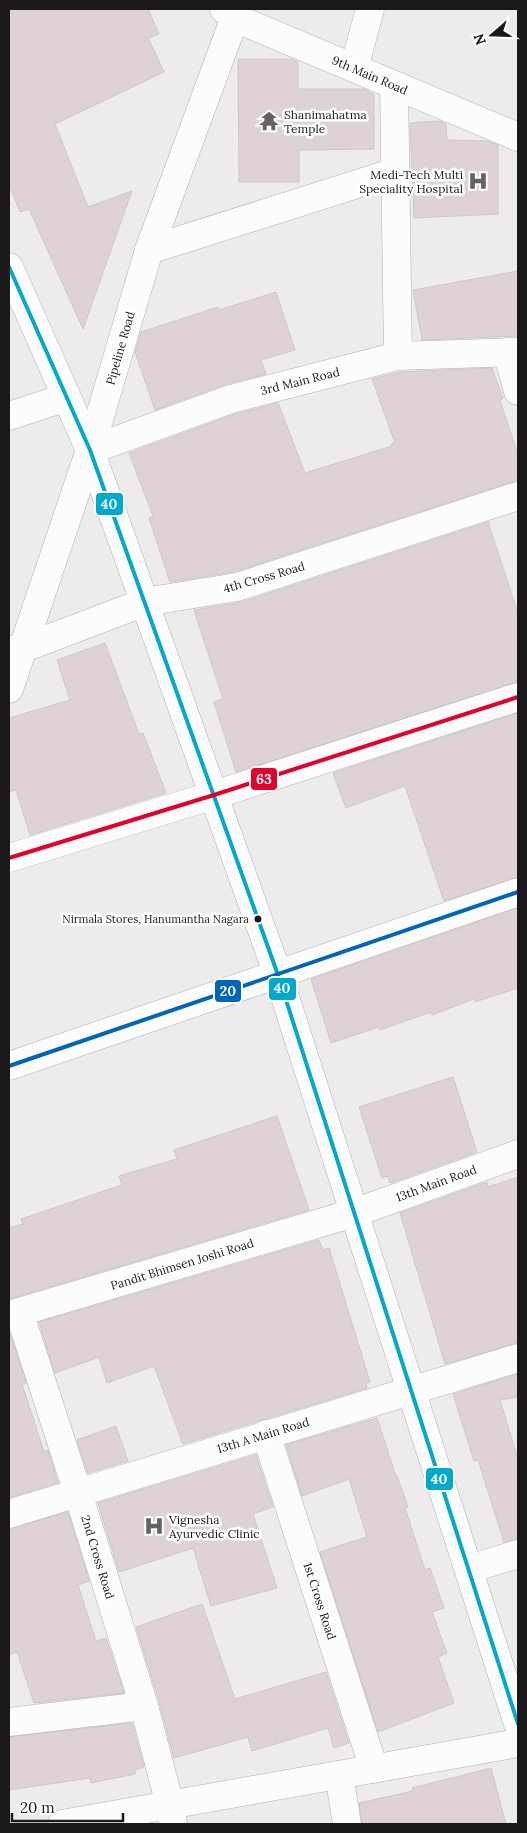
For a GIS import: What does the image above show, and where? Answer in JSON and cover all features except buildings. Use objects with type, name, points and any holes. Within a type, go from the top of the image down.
[{"type":"street","points":[[354,68],[370,9]]},
{"type":"street","name":"9th Main Road","points":[[232,12],[354,68],[518,137]]},
{"type":"street","name":"Pipeline Road","points":[[9,689],[16,649],[90,450],[149,250],[232,12]]},
{"type":"street","points":[[394,85],[398,356]]},
{"type":"street","points":[[149,250],[395,172]]},
{"type":"street","points":[[9,267],[90,450],[278,975],[518,1724]]},
{"type":"street","points":[[513,352],[518,390]]},
{"type":"street","name":"3rd Main Road","points":[[90,450],[231,399],[398,356],[513,352]]},
{"type":"street","points":[[9,416],[67,397]]},
{"type":"street","name":"4th Cross Road","points":[[16,649],[145,602],[237,587],[518,496]]},
{"type":"street","points":[[9,858],[214,795],[518,697]]},
{"type":"street","points":[[9,1066],[518,892]]},
{"type":"street","name":"13th Main Road","points":[[354,1213],[518,1154]]},
{"type":"street","name":"Pandit Bhimsen Joshi Road","points":[[14,1314],[354,1213]]},
{"type":"street","name":"2nd Cross Road","points":[[14,1314],[78,1492],[144,1706],[171,1815]]},
{"type":"street","name":"13th A Main Road","points":[[9,1514],[518,1358]]},
{"type":"street","name":"1st Cross Road","points":[[266,1434],[374,1769]]},
{"type":"street","points":[[469,1569],[518,1554]]},
{"type":"street","points":[[9,1722],[144,1706]]},
{"type":"street","points":[[62,1824],[171,1815],[339,1775],[518,1743]]},
{"type":"street","points":[[339,1775],[347,1824]]},
{"type":"transit line","name":"40","points":[[9,267],[90,450],[278,975],[518,1724]]},
{"type":"transit line","name":"63","points":[[9,858],[214,795],[518,697]]},
{"type":"transit line","name":"20","points":[[9,1066],[518,892]]},
{"type":"place","name":"Shanimahatma Temple","points":[[269,121]]},
{"type":"place","name":"Medi-Tech Multi Speciality Hospital","points":[[478,181]]},
{"type":"place","name":"Nirmala Stores, Hanumantha Nagara","points":[[258,919]]},
{"type":"place","name":"Vignesha Ayurvedic Clinic","points":[[154,1526]]}]
